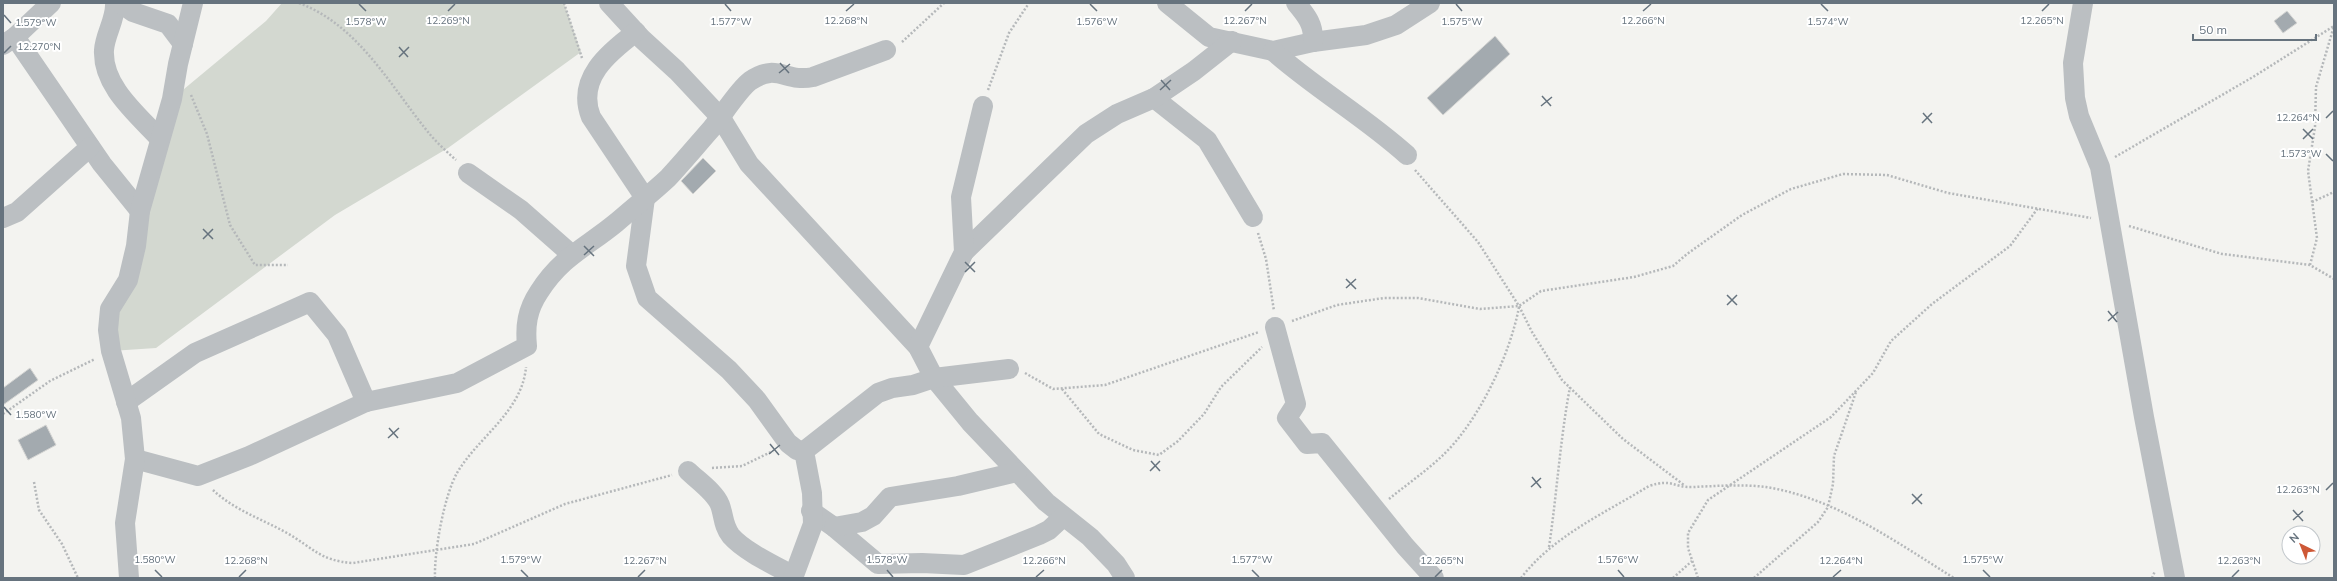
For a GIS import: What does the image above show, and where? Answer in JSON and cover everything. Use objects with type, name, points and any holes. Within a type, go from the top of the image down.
[{"type":"street","points":[[52,3],[9,41],[140,211]]},
{"type":"street","points":[[115,3],[104,50],[107,75],[128,104],[159,138]]},
{"type":"street","points":[[120,3],[133,12],[168,24],[184,44]]},
{"type":"street","points":[[129,578],[125,523],[136,459],[131,418],[111,351],[108,330],[110,310],[128,280],[136,246],[140,211],[159,138],[172,99],[193,3]]},
{"type":"street","points":[[609,3],[636,32],[677,70],[721,118],[750,164],[918,347],[934,378],[970,422],[1046,502],[1090,537],[1116,564],[1125,578]]},
{"type":"street","points":[[1167,3],[1209,37],[1273,51],[1317,88],[1371,124],[1408,155]]},
{"type":"street","points":[[1296,3],[1308,16],[1313,30],[1312,42]]},
{"type":"street","points":[[1273,51],[1312,42],[1366,35],[1396,25],[1430,3]]},
{"type":"street","points":[[2083,3],[2073,63],[2075,98],[2079,116],[2100,167],[2108,221],[2175,578]]},
{"type":"street","points":[[636,32],[608,55],[588,82],[586,102],[591,117],[645,198],[636,266],[647,298],[729,370],[758,400],[796,447],[812,493],[811,511],[813,524],[794,577],[732,538],[725,527],[720,505],[688,471]]},
{"type":"street","points":[[918,347],[964,252],[1086,134],[1117,114],[1154,98],[1194,71],[1232,41]]},
{"type":"street","points":[[136,459],[198,476],[249,456],[366,402],[457,384],[527,346],[525,327],[527,316],[538,292],[554,271],[571,254],[616,223],[668,178],[721,118],[748,82],[765,73],[774,71],[801,79],[820,74],[886,50]]},
{"type":"street","points":[[1154,98],[1207,140],[1253,217]]},
{"type":"street","points":[[964,252],[961,197],[983,106]]},
{"type":"street","points":[[3,218],[17,212],[90,147]]},
{"type":"street","points":[[468,173],[521,210],[571,254]]},
{"type":"street","points":[[126,402],[194,353],[310,302],[337,335],[366,402]]},
{"type":"street","points":[[1275,327],[1296,404],[1287,418],[1307,444],[1322,443],[1376,510],[1434,578]]},
{"type":"street","points":[[796,447],[878,393],[892,388],[913,385],[934,378],[1009,369]]},
{"type":"street","points":[[834,527],[862,522],[873,516],[890,497],[958,486],[1017,472]]},
{"type":"street","points":[[811,511],[834,527],[878,564],[922,563],[948,572],[1049,530],[1063,516]]},
{"type":"path","points":[[299,3],[314,9],[343,28],[360,46],[429,134],[468,173]]},
{"type":"path","points":[[564,3],[581,52],[588,82]]},
{"type":"path","points":[[886,50],[895,47],[944,3]]},
{"type":"path","points":[[983,106],[991,78],[1009,33],[1029,3]]},
{"type":"path","points":[[2100,167],[2253,77],[2334,26]]},
{"type":"path","points":[[2310,265],[2316,238],[2308,171],[2315,127],[2316,87],[2334,26]]},
{"type":"path","points":[[190,92],[207,134],[230,225],[255,265],[288,265]]},
{"type":"path","points":[[1408,155],[1416,172],[1478,242],[1519,306],[1532,332],[1562,380],[1623,439],[1688,487]]},
{"type":"path","points":[[1009,369],[1018,368],[1053,389],[1105,385],[1185,356],[1337,305],[1384,298],[1418,298],[1480,309],[1519,306],[1541,291],[1634,277],[1673,266],[1687,254],[1742,215],[1791,189],[1842,174],[1888,175],[1948,192],[2108,221],[2222,254],[2310,265],[2334,279]]},
{"type":"path","points":[[2312,202],[2334,192]]},
{"type":"path","points":[[1698,578],[1688,548],[1688,532],[1708,500],[1831,417],[1873,373],[1891,341],[1932,304],[2010,246],[2038,208]]},
{"type":"path","points":[[1062,388],[1099,434],[1133,450],[1159,455],[1178,441],[1204,414],[1221,387],[1266,343],[1275,327],[1266,259],[1253,217]]},
{"type":"path","points":[[1376,510],[1442,456],[1468,427],[1498,371],[1515,329],[1519,306]]},
{"type":"path","points":[[435,578],[437,549],[448,498],[457,474],[479,444],[505,416],[523,383],[527,346]]},
{"type":"path","points":[[3,414],[50,381],[111,351]]},
{"type":"path","points":[[1549,547],[1558,481],[1562,428],[1570,387]]},
{"type":"path","points":[[1754,578],[1818,522],[1828,507],[1834,484],[1834,456],[1839,438],[1857,390]]},
{"type":"path","points":[[198,476],[220,496],[288,534],[313,552],[334,560],[353,563],[474,544],[565,504],[688,471],[742,466],[796,447]]},
{"type":"path","points":[[1521,578],[1534,561],[1549,547],[1649,486],[1662,481],[1688,487],[1766,487],[1804,497],[1852,517],[1954,578]]},
{"type":"path","points":[[34,482],[39,510],[62,544],[78,578]]},
{"type":"path","points":[[1674,578],[1692,560]]},
{"type":"shaded area","points":[[282,3],[564,3],[581,52],[448,148],[335,215],[156,348],[111,351],[108,330],[172,99],[266,21]]},
{"type":"building","points":[[2287,11],[2297,23],[2283,33],[2274,21]]},
{"type":"building","points":[[1495,36],[1510,54],[1443,115],[1427,98]]},
{"type":"building","points":[[703,158],[716,171],[693,194],[681,181]]},
{"type":"building","points":[[30,368],[38,380],[3,405],[3,388]]},
{"type":"building","points":[[46,425],[56,445],[28,460],[18,440]]}]
